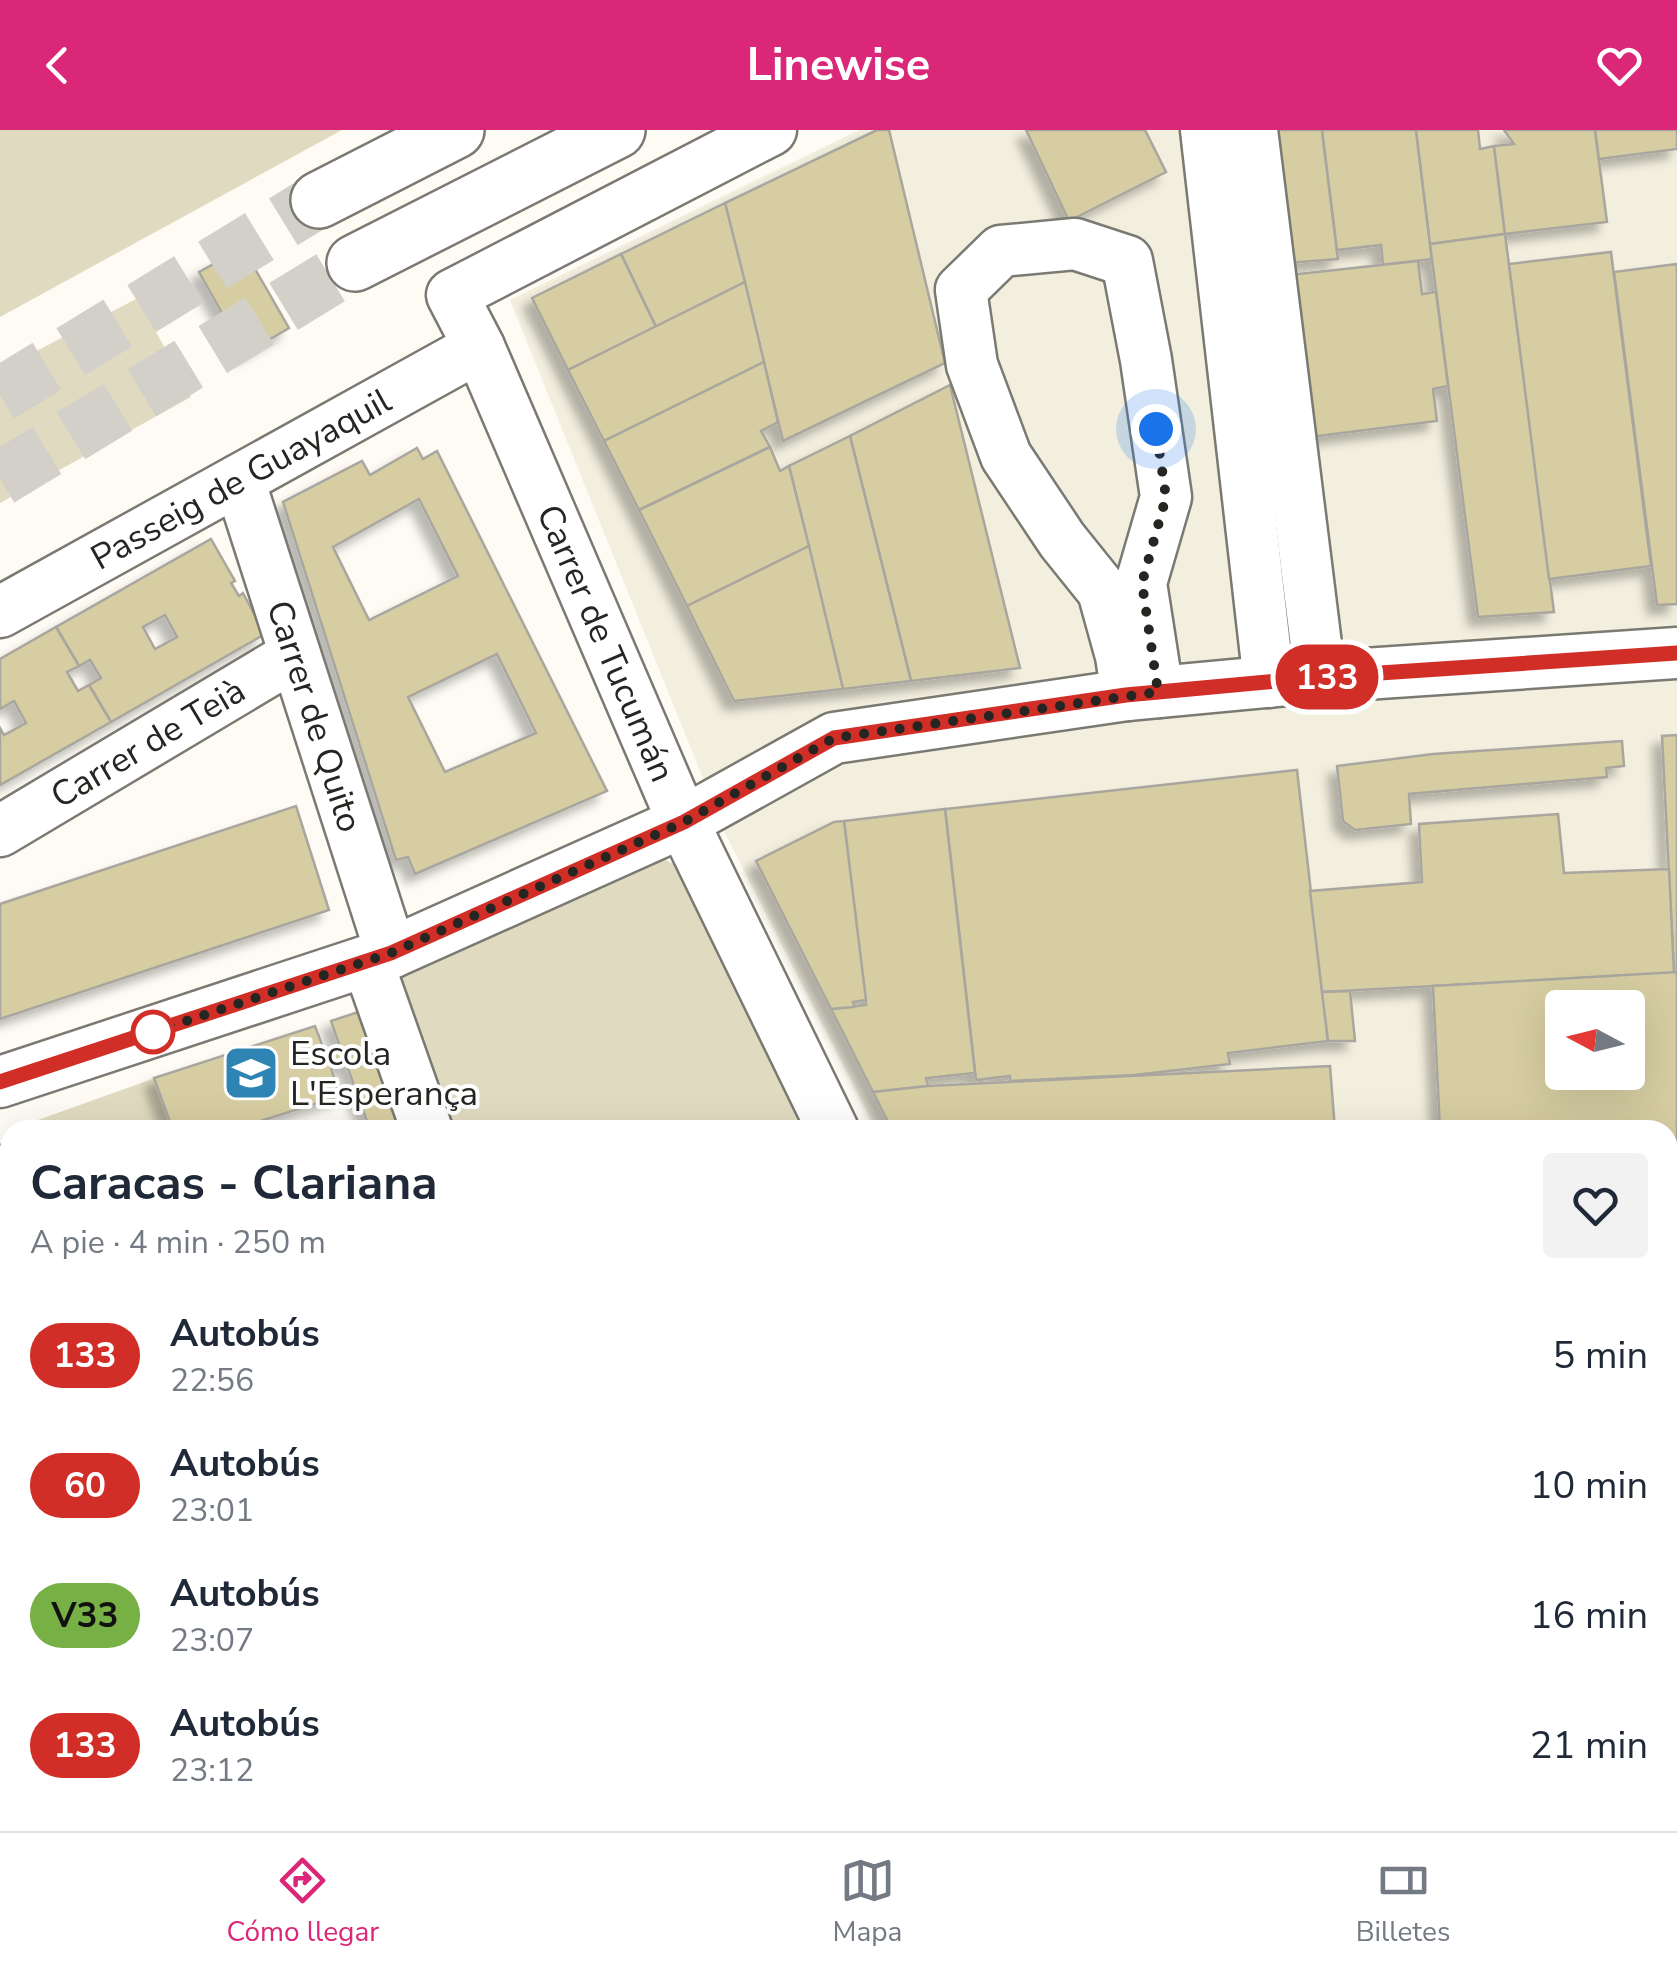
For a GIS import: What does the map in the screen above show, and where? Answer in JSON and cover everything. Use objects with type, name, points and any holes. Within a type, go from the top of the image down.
[{"type":"highway","points":[[319,200],[456,130]]},
{"type":"highway","points":[[355,263],[597,141],[646,130]]},
{"type":"street","name":"Carrer de Tucumán","points":[[771,130],[452,295],[479,347],[684,822],[828,1120]]},
{"type":"street","points":[[1206,130],[1269,682]]},
{"type":"street","points":[[1252,130],[1320,677]]},
{"type":"street","points":[[1122,587],[1062,540],[1006,456],[972,365],[961,290],[1001,252],[1075,244],[1127,260],[1166,497],[1122,587],[1142,693]]},
{"type":"street","name":"Passeig de Guayaquil","points":[[0,612],[479,347]]},
{"type":"street","name":"Carrer de Quito","points":[[239,480],[295,655],[425,1120]]},
{"type":"street","points":[[0,1082],[380,958],[684,822],[834,738],[1142,693],[1677,653]]},
{"type":"street","name":"Carrer de Teià","points":[[0,831],[295,655]]},
{"type":"shaded area","points":[[0,130],[342,130],[0,317]]},
{"type":"shaded area","points":[[859,130],[1677,130],[1677,1120],[871,1120],[726,835],[510,300]]},
{"type":"shaded area","points":[[138,298],[191,397],[0,503],[0,370]]},
{"type":"shaded area","points":[[661,857],[675,865],[798,1120],[434,1120],[391,983],[402,970]]},
{"type":"shaded area","points":[[155,1078],[170,1120],[38,1120]]},
{"type":"building","points":[[877,130],[889,130],[945,363],[783,441],[725,203]]},
{"type":"building","points":[[1026,130],[1145,130],[1166,172],[1069,221]]},
{"type":"building","points":[[1272,130],[1322,130],[1338,259],[1288,263]]},
{"type":"building","points":[[1322,130],[1416,130],[1432,259],[1383,265],[1381,245],[1337,250]]},
{"type":"building","points":[[1416,130],[1478,130],[1480,149],[1494,146],[1505,234],[1430,244]]},
{"type":"building","points":[[1504,130],[1595,130],[1607,222],[1505,234],[1494,146],[1514,144]]},
{"type":"building","points":[[1595,130],[1677,130],[1677,149],[1599,159]]},
{"type":"building","points":[[725,203],[745,282],[656,327],[621,254]]},
{"type":"building","points":[[1505,234],[1554,612],[1478,617],[1430,244]]},
{"type":"building","points":[[243,248],[289,328],[245,354],[199,272]]},
{"type":"building","points":[[1611,252],[1651,566],[1549,579],[1509,264]]},
{"type":"building","points":[[621,254],[656,327],[568,370],[532,298]]},
{"type":"building","points":[[1418,261],[1422,294],[1436,292],[1448,386],[1433,389],[1437,421],[1310,437],[1289,275]]},
{"type":"building","points":[[1677,264],[1677,604],[1657,605],[1614,272]]},
{"type":"building","points":[[745,282],[764,362],[604,441],[568,370]]},
{"type":"building","points":[[764,362],[778,422],[761,431],[770,447],[639,510],[604,441]]},
{"type":"building","points":[[950,385],[1020,668],[911,681],[850,436]]},
{"type":"building","points":[[850,436],[911,681],[843,689],[789,466]]},
{"type":"building","points":[[770,447],[780,471],[789,466],[809,546],[687,606],[639,510]]},
{"type":"building","points":[[417,448],[423,459],[437,451],[607,791],[415,874],[408,857],[396,860],[283,502],[362,461],[370,475]],"holes":[[[419,499],[458,576],[369,620],[333,547]],[[497,654],[536,733],[445,772],[408,697]]]},
{"type":"building","points":[[211,539],[235,581],[231,583],[239,596],[243,593],[265,634],[111,722],[89,685],[101,678],[90,660],[79,666],[56,627]],"holes":[[[165,615],[177,637],[155,649],[143,627]]]},
{"type":"building","points":[[809,546],[843,689],[734,701],[687,606]]},
{"type":"building","points":[[56,627],[79,666],[67,672],[78,691],[89,685],[111,722],[0,785],[0,728],[4,735],[26,723],[14,701],[0,709],[0,659]]},
{"type":"building","points":[[1677,735],[1677,972],[1674,973],[1662,736]]},
{"type":"building","points":[[1622,741],[1624,766],[1606,768],[1607,777],[1409,794],[1411,824],[1355,830],[1343,821],[1337,766],[1433,754]]},
{"type":"building","points":[[1297,770],[1328,1041],[1228,1053],[1230,1064],[1134,1075],[976,1080],[945,809]]},
{"type":"building","points":[[296,806],[329,910],[0,1019],[0,904]]},
{"type":"building","points":[[945,809],[975,1073],[926,1078],[928,1086],[873,1092],[831,1009],[866,1005],[844,821]]},
{"type":"building","points":[[1558,814],[1564,873],[1669,869],[1674,973],[1322,992],[1310,891],[1422,882],[1419,824]]},
{"type":"building","points":[[844,821],[866,1000],[853,1002],[854,1007],[831,1009],[756,861],[834,822]]},
{"type":"building","points":[[1677,972],[1677,1120],[1440,1120],[1433,986]]},
{"type":"building","points":[[1350,991],[1355,1041],[1328,1041],[1322,992]]},
{"type":"building","name":"Escola L'Esperança","points":[[358,1012],[396,1120],[366,1120],[346,1063],[331,1068],[340,1096],[264,1120],[169,1120],[154,1078],[315,1026],[326,1055],[341,1050],[331,1021]]},
{"type":"building","points":[[1330,1066],[1334,1120],[887,1120],[873,1092]]},
{"type":"tunnel","points":[[0,395],[319,200]]},
{"type":"tunnel","points":[[0,479],[355,263]]},
{"type":"bus line","name":"133","points":[[0,1082],[391,953],[684,822],[834,738],[1126,695],[1320,677],[1677,653]]},
{"type":"place","name":"Escola L'Esperança","points":[[251,1073]]},
{"type":"route","points":[[153,1032],[391,953],[684,822],[834,738],[1158,692],[1142,583],[1166,497],[1156,429]]}]
